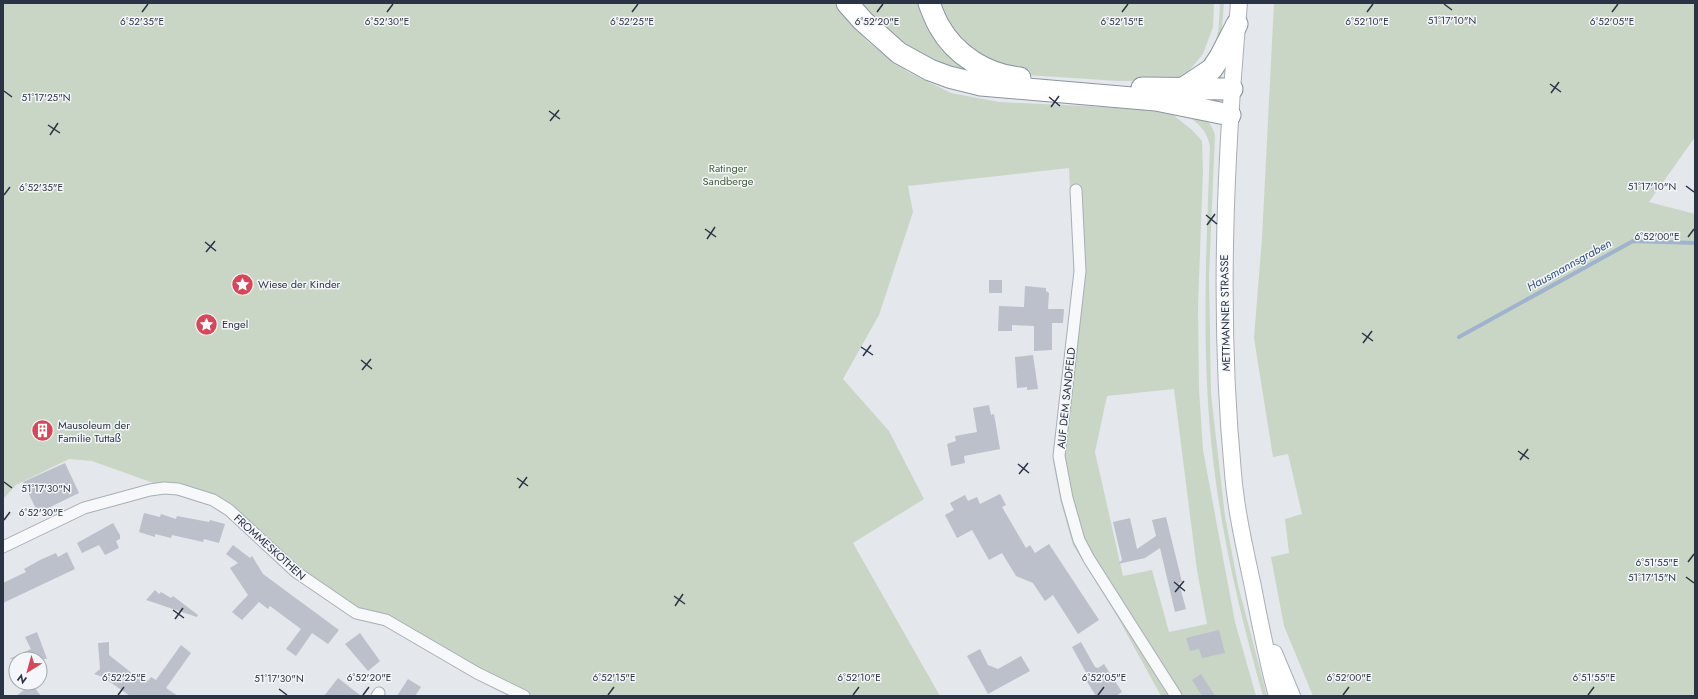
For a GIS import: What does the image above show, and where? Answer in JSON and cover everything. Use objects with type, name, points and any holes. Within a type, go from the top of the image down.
[{"type":"highway","points":[[847,3],[863,22],[899,53],[930,70],[949,77],[981,85],[1156,100],[1230,115]]},
{"type":"highway","points":[[929,3],[938,26],[955,48],[977,64],[1000,74],[1015,78],[1047,81],[1161,89],[1185,87],[1232,89]]},
{"type":"highway","points":[[1185,87],[1212,69],[1237,24]]},
{"type":"main road","name":"METTMANNER STRASSE","points":[[1239,3],[1230,115],[1224,238],[1225,358],[1233,474],[1259,620],[1269,668],[1278,696]]},
{"type":"main road","name":"METTMANNER STRASSE","points":[[1259,620],[1292,696]]},
{"type":"street","name":"AUF DEM SANDFELD","points":[[1076,190],[1080,271],[1059,456],[1067,498],[1079,540],[1089,559],[1176,696]]},
{"type":"street","name":"FROMMESKOTHEN","points":[[3,547],[84,508],[150,490],[164,488],[178,490],[213,500],[229,510],[296,572],[356,613],[386,620],[477,673],[524,696]]},
{"type":"green space","name":"Ratinger Sandberge","points":[[3,3],[834,3],[868,42],[908,72],[951,93],[999,102],[1150,109],[1171,113],[1192,130],[1202,141],[1203,170],[1198,306],[1199,389],[1203,450],[1235,622],[1256,696],[1161,696],[1117,616],[1073,545],[1061,503],[1053,461],[1074,275],[1069,168],[908,186],[913,212],[879,315],[843,379],[889,431],[924,499],[853,543],[940,696],[524,696],[327,595],[229,510],[92,461],[69,459],[16,485],[3,499]],"holes":[[[1174,389],[1197,570],[1207,624],[1169,632],[1152,570],[1123,576],[1095,452],[1107,396]]]},
{"type":"green space","points":[[855,3],[923,3],[1003,83],[920,59]]},
{"type":"green space","points":[[936,3],[1214,3],[1213,27],[1203,54],[1181,80],[1118,81],[1027,75],[1001,69],[962,46]]},
{"type":"green space","points":[[1220,3],[1224,3],[1221,39],[1217,52],[1189,75],[1206,58],[1215,44],[1219,27]]},
{"type":"green space","points":[[1274,3],[1695,3],[1695,137],[1649,202],[1695,214],[1695,696],[1313,696],[1284,626],[1271,557],[1289,553],[1285,519],[1302,514],[1288,454],[1273,457],[1254,338],[1262,238]]},
{"type":"green space","points":[[1189,117],[1206,120],[1211,126],[1215,135],[1209,276],[1211,394],[1225,516],[1238,585],[1267,696],[1263,696],[1247,637],[1227,549],[1217,489],[1209,420],[1206,342],[1206,264],[1210,147],[1203,129]]},
{"type":"building","points":[[989,280],[1002,280],[1002,293],[989,293]]},
{"type":"building","points":[[1025,286],[1046,288],[1046,291],[1049,293],[1048,309],[1064,309],[1063,323],[1052,323],[1052,350],[1034,351],[1034,326],[1012,325],[1012,331],[998,331],[999,306],[1024,307]]},
{"type":"building","points":[[1033,355],[1038,389],[1027,390],[1027,387],[1017,388],[1015,357]]},
{"type":"building","points":[[989,405],[991,415],[994,414],[1000,449],[964,456],[965,463],[951,466],[947,444],[956,441],[955,436],[977,432],[973,408]]},
{"type":"building","name":"Mausoleum der Familie Tuttaß","points":[[41,423],[51,431],[44,441],[34,434]]},
{"type":"building","points":[[65,463],[79,493],[38,513],[23,482]]},
{"type":"building","points":[[1000,494],[1006,505],[1002,507],[1026,548],[1030,545],[1035,553],[1049,544],[1099,620],[1078,634],[1053,595],[1045,601],[1033,583],[1016,576],[1002,553],[989,560],[972,530],[957,538],[945,515],[954,510],[950,503],[965,495],[968,501],[977,497],[980,504]]},
{"type":"building","points":[[144,513],[160,517],[161,514],[176,519],[177,516],[209,522],[210,520],[225,524],[219,543],[204,539],[203,542],[172,535],[171,538],[155,534],[155,537],[139,532]]},
{"type":"building","points":[[1166,517],[1182,582],[1179,583],[1186,609],[1175,612],[1160,548],[1145,558],[1118,564],[1122,560],[1113,522],[1130,518],[1137,549],[1156,536],[1152,520]]},
{"type":"building","points":[[113,523],[120,535],[120,539],[116,541],[119,548],[105,555],[99,545],[82,553],[77,543]]},
{"type":"building","points":[[233,545],[250,558],[252,556],[263,574],[339,630],[328,644],[312,633],[296,656],[286,649],[301,629],[270,606],[268,609],[259,602],[242,620],[232,612],[248,595],[230,568],[238,563],[226,554]]},
{"type":"building","points":[[67,552],[75,569],[3,603],[3,583],[26,572],[24,569],[40,560],[56,553],[58,557]]},
{"type":"building","points":[[155,590],[159,594],[161,592],[171,598],[173,596],[198,615],[197,617],[146,600]]},
{"type":"building","points":[[1219,630],[1225,653],[1202,658],[1199,649],[1190,651],[1186,638]]},
{"type":"building","points":[[37,632],[44,651],[27,651],[31,649],[25,637]]},
{"type":"building","points":[[360,633],[380,661],[368,671],[345,644]]},
{"type":"building","points":[[109,642],[109,655],[143,682],[146,679],[148,681],[151,677],[156,680],[181,645],[191,653],[166,688],[178,696],[130,696],[103,677],[94,674],[100,669],[98,643]]},
{"type":"building","points":[[1081,642],[1095,667],[1098,668],[1104,664],[1122,692],[1116,696],[1096,696],[1086,680],[1089,678],[1072,647]]},
{"type":"building","points":[[980,649],[988,665],[998,669],[1021,656],[1030,671],[988,694],[967,656]]},
{"type":"building","points":[[1201,674],[1215,696],[1202,696],[1192,680]]},
{"type":"building","points":[[338,678],[361,696],[324,696]]},
{"type":"building","points":[[408,679],[421,687],[415,696],[397,696]]},
{"type":"building","points":[[23,691],[37,691],[41,696],[16,696]]},
{"type":"waterway","name":"Hausmannsgraben","points":[[1459,337],[1633,241],[1695,243]]},
{"type":"place","name":"Wiese der Kinder","points":[[242,284]]},
{"type":"place","name":"Engel","points":[[207,324]]},
{"type":"place","name":"Mausoleum der Familie Tuttaß","points":[[43,431]]}]
